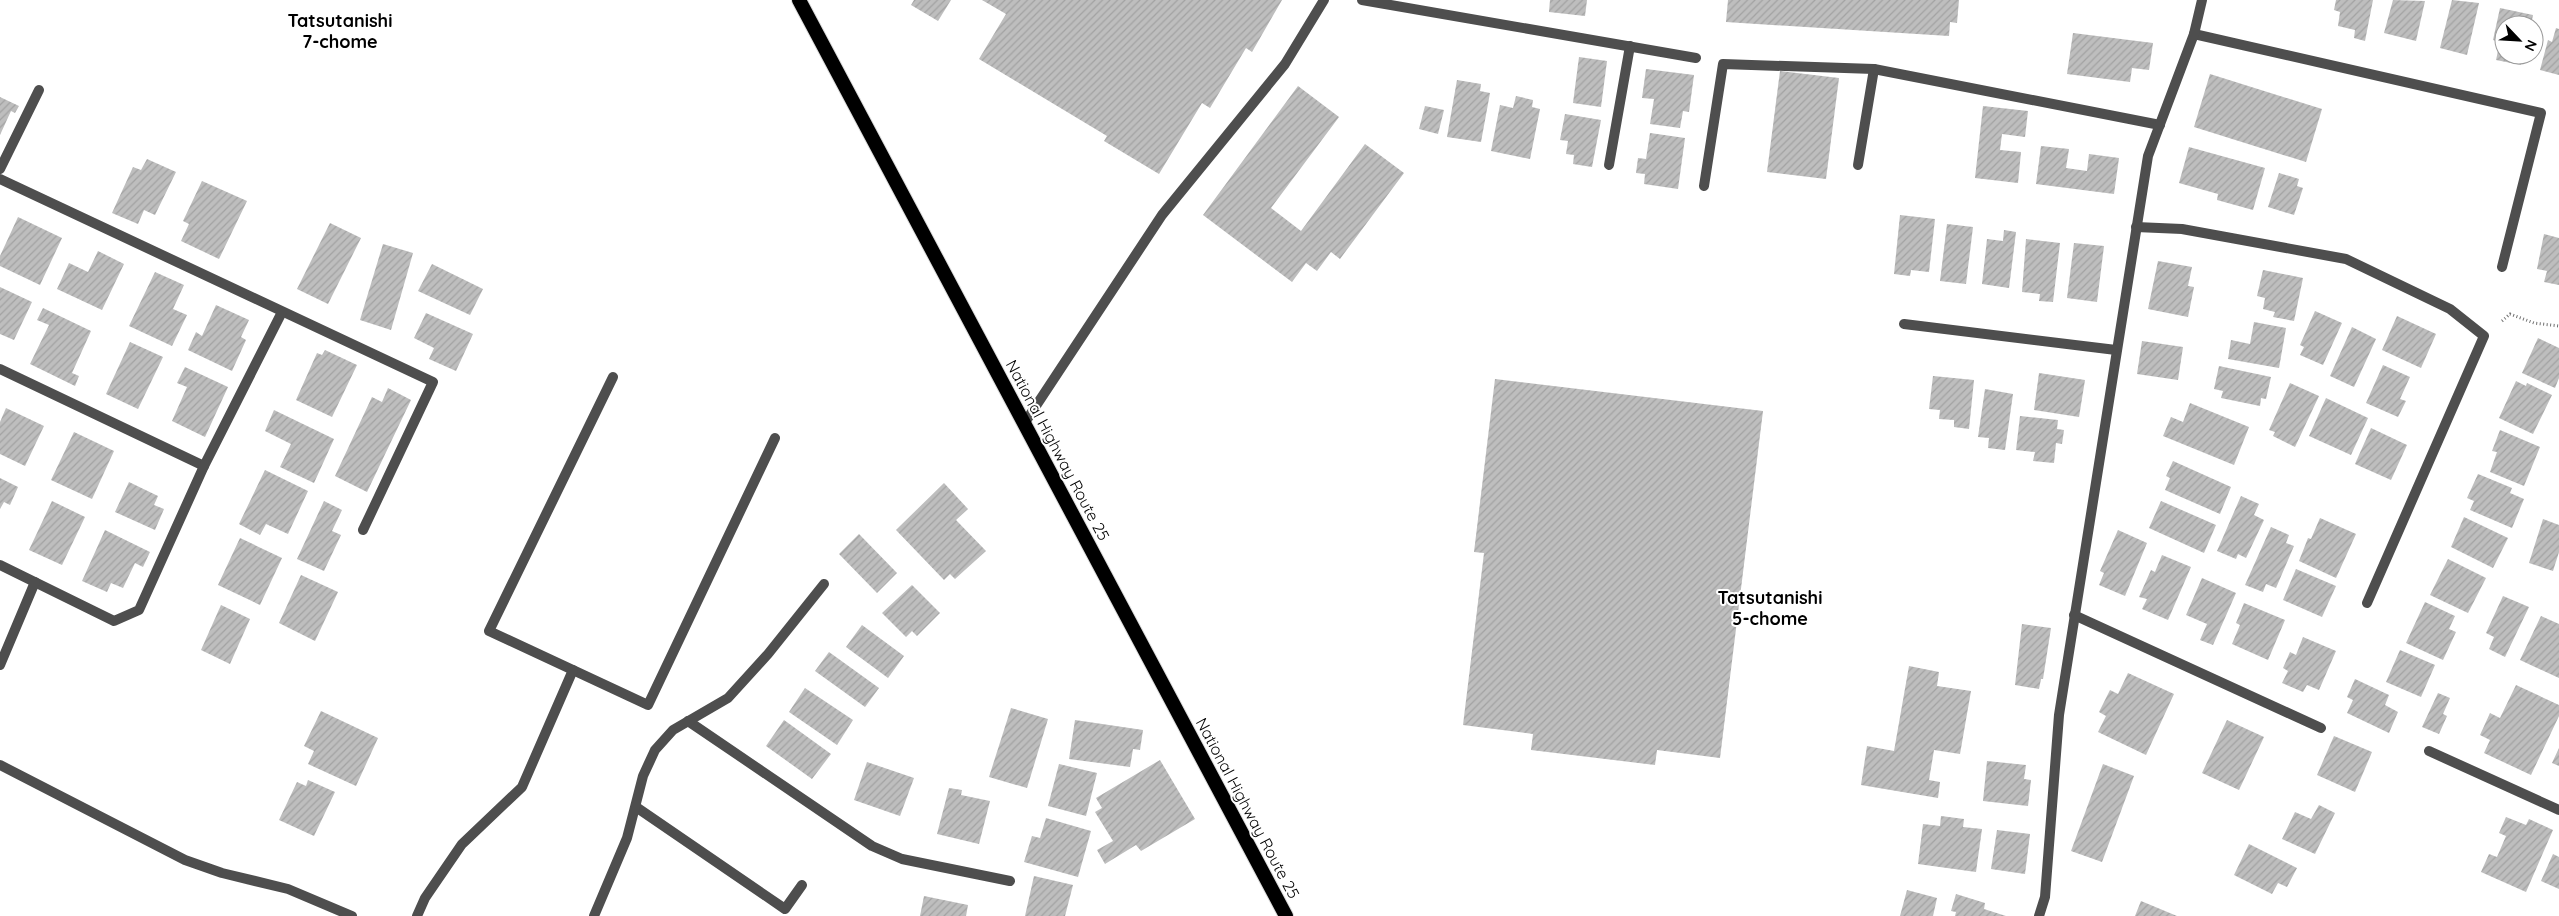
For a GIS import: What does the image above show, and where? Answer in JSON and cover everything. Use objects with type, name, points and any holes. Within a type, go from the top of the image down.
[{"type":"highway","name":"National Highway Route 25","points":[[799,0],[1286,916]]},
{"type":"street","points":[[1024,424],[1162,215],[1285,64],[1324,0]]},
{"type":"street","points":[[1362,0],[1696,58]]},
{"type":"street","points":[[2040,916],[2045,897],[2059,715],[2148,156],[2194,34],[2202,0]]},
{"type":"street","points":[[2194,34],[2541,113],[2502,267]]},
{"type":"street","points":[[1609,165],[1630,46]]},
{"type":"street","points":[[1704,186],[1723,64],[1874,69],[2160,125]]},
{"type":"street","points":[[1858,165],[1874,69]]},
{"type":"street","points":[[0,169],[39,90]]},
{"type":"street","points":[[0,179],[433,382],[362,530]]},
{"type":"street","points":[[2136,227],[2182,228],[2346,259],[2450,309],[2484,336],[2367,603]]},
{"type":"street","points":[[0,565],[114,621],[139,610],[204,466],[282,312]]},
{"type":"street","points":[[1904,324],[2116,350]]},
{"type":"street","points":[[0,369],[204,466]]},
{"type":"street","points":[[613,377],[489,631],[648,705],[774,438]]},
{"type":"street","points":[[0,665],[35,582]]},
{"type":"street","points":[[594,916],[627,838],[643,776],[655,750],[673,730],[728,698],[768,654],[824,584]]},
{"type":"street","points":[[2074,615],[2321,728]]},
{"type":"street","points":[[417,916],[425,898],[462,844],[522,787],[573,670]]},
{"type":"street","points":[[688,721],[872,846],[902,859],[1010,881]]},
{"type":"street","points":[[2429,751],[2559,810]]},
{"type":"street","points":[[0,765],[185,860],[222,873],[288,889],[352,916]]},
{"type":"street","points":[[636,807],[784,909],[802,885]]},
{"type":"path","points":[[2484,336],[2510,314],[2534,323],[2559,326]]},
{"type":"building","points":[[914,0],[951,0],[938,21],[911,5]]},
{"type":"building","points":[[982,0],[1282,0],[1252,52],[1246,48],[1210,108],[1202,103],[1159,174],[1104,141],[1107,136],[979,59],[1006,14]]},
{"type":"building","points":[[1550,0],[1587,0],[1585,16],[1549,12]]},
{"type":"building","points":[[1728,0],[1959,0],[1957,23],[1950,22],[1949,36],[1726,22]]},
{"type":"building","points":[[2336,0],[2373,0],[2365,41],[2354,38],[2355,30],[2338,26],[2340,12],[2334,10]]},
{"type":"building","points":[[2393,0],[2425,1],[2416,41],[2384,33]]},
{"type":"building","points":[[2452,0],[2479,3],[2467,55],[2440,48]]},
{"type":"building","points":[[2500,8],[2533,15],[2498,15]]},
{"type":"building","points":[[2556,28],[2559,29],[2559,75],[2540,70],[2541,65],[2544,65],[2544,55],[2548,40],[2552,42]]},
{"type":"building","points":[[2073,33],[2153,43],[2149,70],[2132,68],[2130,82],[2067,74]]},
{"type":"building","points":[[1579,57],[1607,61],[1601,107],[1573,103]]},
{"type":"building","points":[[1646,69],[1694,75],[1689,112],[1683,111],[1680,128],[1650,124],[1654,99],[1642,98]]},
{"type":"building","points":[[1780,71],[1839,78],[1826,179],[1767,172]]},
{"type":"building","points":[[2210,74],[2322,109],[2306,162],[2194,127]]},
{"type":"building","points":[[1457,80],[1481,84],[1480,91],[1490,93],[1481,142],[1447,137]]},
{"type":"building","points":[[1298,86],[1339,117],[1271,208],[1301,231],[1365,144],[1404,173],[1340,259],[1331,252],[1317,271],[1306,263],[1292,282],[1203,215]]},
{"type":"building","points":[[1516,96],[1533,100],[1532,107],[1540,109],[1530,159],[1491,151],[1500,105],[1513,108]]},
{"type":"building","points":[[0,97],[19,106],[15,113],[11,111],[0,135]]},
{"type":"building","points":[[1425,106],[1444,110],[1438,134],[1419,129]]},
{"type":"building","points":[[1983,106],[2028,111],[2025,137],[2002,134],[2000,150],[2021,152],[2018,183],[1975,178]]},
{"type":"building","points":[[1565,114],[1601,120],[1592,167],[1573,164],[1574,155],[1566,154],[1568,141],[1560,140]]},
{"type":"building","points":[[1650,133],[1685,138],[1678,189],[1644,184],[1645,174],[1636,173],[1638,158],[1646,159]]},
{"type":"building","points":[[2041,146],[2069,149],[2066,168],[2087,171],[2089,154],[2119,158],[2114,194],[2036,184]]},
{"type":"building","points":[[2189,147],[2265,168],[2253,210],[2217,200],[2218,194],[2179,183]]},
{"type":"building","points":[[147,159],[176,172],[155,215],[144,210],[138,224],[112,213],[133,167],[141,170]]},
{"type":"building","points":[[2279,173],[2299,179],[2297,186],[2303,188],[2294,215],[2268,207]]},
{"type":"building","points":[[202,181],[247,201],[219,259],[181,241],[189,224],[183,221]]},
{"type":"building","points":[[1900,215],[1935,219],[1929,272],[1911,270],[1910,276],[1894,274]]},
{"type":"building","points":[[18,217],[62,238],[40,285],[0,266],[0,256]]},
{"type":"building","points":[[330,223],[361,238],[328,304],[297,289]]},
{"type":"building","points":[[1947,224],[1973,227],[1966,284],[1940,281]]},
{"type":"building","points":[[2004,230],[2016,232],[2009,288],[1982,284],[1987,239],[2003,241]]},
{"type":"building","points":[[2544,234],[2559,238],[2559,285],[2544,282],[2547,271],[2537,269]]},
{"type":"building","points":[[2026,239],[2060,243],[2053,302],[2039,301],[2040,294],[2022,292]]},
{"type":"building","points":[[2074,243],[2104,246],[2097,302],[2067,298]]},
{"type":"building","points":[[383,244],[413,253],[391,330],[360,320]]},
{"type":"building","points":[[98,251],[124,264],[102,310],[57,289],[69,263],[88,272]]},
{"type":"building","points":[[2158,261],[2192,267],[2188,286],[2194,287],[2188,317],[2148,309]]},
{"type":"building","points":[[432,264],[483,289],[470,315],[418,291]]},
{"type":"building","points":[[2263,270],[2303,278],[2294,321],[2273,317],[2275,312],[2263,309],[2265,298],[2257,296]]},
{"type":"building","points":[[155,272],[184,285],[173,309],[187,315],[172,346],[129,326]]},
{"type":"building","points":[[0,287],[32,302],[14,340],[0,334]]},
{"type":"building","points":[[216,305],[249,320],[241,337],[246,340],[232,371],[188,350],[196,332],[202,336]]},
{"type":"building","points":[[43,308],[91,331],[72,373],[79,376],[75,386],[30,364],[49,325],[37,320]]},
{"type":"building","points":[[2315,311],[2342,323],[2323,365],[2300,355],[2304,347],[2300,345]]},
{"type":"building","points":[[426,313],[473,334],[456,371],[429,359],[434,348],[414,338]]},
{"type":"building","points":[[2397,316],[2436,334],[2421,368],[2382,350]]},
{"type":"building","points":[[2254,322],[2286,328],[2279,368],[2228,359],[2231,340],[2250,344]]},
{"type":"building","points":[[2352,327],[2376,339],[2354,387],[2330,376]]},
{"type":"building","points":[[2538,338],[2559,348],[2559,378],[2555,388],[2522,373]]},
{"type":"building","points":[[2142,341],[2183,347],[2178,380],[2137,374]]},
{"type":"building","points":[[130,342],[163,357],[138,409],[106,394]]},
{"type":"building","points":[[325,350],[357,365],[332,417],[296,400],[317,353],[322,355]]},
{"type":"building","points":[[2383,365],[2410,377],[2400,399],[2406,401],[2398,417],[2366,403]]},
{"type":"building","points":[[2219,366],[2271,377],[2266,399],[2261,398],[2260,406],[2221,398],[2223,391],[2214,389]]},
{"type":"building","points":[[185,367],[228,387],[205,437],[172,421],[187,387],[177,383]]},
{"type":"building","points":[[2039,373],[2085,380],[2079,417],[2034,410]]},
{"type":"building","points":[[1933,376],[1974,380],[1969,429],[1954,427],[1954,420],[1939,419],[1940,410],[1929,409]]},
{"type":"building","points":[[1495,379],[1763,411],[1720,758],[1657,750],[1655,765],[1531,750],[1533,734],[1463,725],[1484,553],[1474,552]]},
{"type":"building","points":[[2516,381],[2526,386],[2527,383],[2552,395],[2533,434],[2499,418]]},
{"type":"building","points":[[2290,383],[2319,396],[2295,447],[2273,436],[2275,432],[2269,430]]},
{"type":"building","points":[[388,388],[411,400],[367,492],[335,476],[372,397],[382,402]]},
{"type":"building","points":[[1985,389],[2013,394],[2005,450],[1988,448],[1989,438],[1978,437]]},
{"type":"building","points":[[2326,398],[2368,418],[2351,455],[2309,436]]},
{"type":"building","points":[[2190,403],[2249,427],[2234,465],[2163,436],[2171,417],[2183,422]]},
{"type":"building","points":[[6,408],[44,426],[25,466],[0,454],[0,422]]},
{"type":"building","points":[[274,410],[334,439],[314,483],[280,467],[291,444],[265,431]]},
{"type":"building","points":[[2020,416],[2058,420],[2057,429],[2064,430],[2062,444],[2056,443],[2054,463],[2033,461],[2035,452],[2016,450]]},
{"type":"building","points":[[2371,428],[2407,445],[2391,480],[2355,464]]},
{"type":"building","points":[[2500,430],[2540,447],[2524,486],[2490,472],[2497,452],[2492,451]]},
{"type":"building","points":[[74,432],[114,451],[92,499],[51,480]]},
{"type":"building","points":[[2173,461],[2231,487],[2220,514],[2165,490],[2170,478],[2166,476]]},
{"type":"building","points":[[265,470],[308,491],[288,534],[266,524],[260,535],[239,524]]},
{"type":"building","points":[[2478,474],[2512,488],[2510,493],[2524,499],[2512,528],[2470,510],[2474,501],[2467,498]]},
{"type":"building","points":[[0,478],[18,487],[10,505],[4,502],[0,509]]},
{"type":"building","points":[[129,482],[158,496],[154,505],[164,509],[155,530],[115,512]]},
{"type":"building","points":[[944,483],[968,509],[956,520],[986,551],[955,579],[950,574],[944,580],[896,530]]},
{"type":"building","points":[[2241,496],[2259,504],[2254,515],[2264,520],[2246,558],[2238,554],[2236,559],[2217,551]]},
{"type":"building","points":[[52,501],[85,517],[62,565],[29,550]]},
{"type":"building","points":[[324,501],[342,510],[332,531],[341,535],[324,571],[297,559]]},
{"type":"building","points":[[2161,501],[2216,525],[2204,553],[2149,528]]},
{"type":"building","points":[[2464,517],[2508,538],[2493,568],[2451,547]]},
{"type":"building","points":[[2320,518],[2356,534],[2336,578],[2299,561],[2308,538],[2311,539]]},
{"type":"building","points":[[2543,519],[2559,525],[2559,552],[2553,571],[2529,563]]},
{"type":"building","points":[[2271,527],[2289,535],[2286,543],[2294,546],[2276,588],[2266,584],[2263,592],[2245,585]]},
{"type":"building","points":[[105,530],[150,552],[143,567],[135,563],[123,588],[111,583],[107,592],[82,581]]},
{"type":"building","points":[[2118,530],[2147,543],[2125,596],[2099,585],[2104,573],[2100,571]]},
{"type":"building","points":[[859,534],[897,573],[877,593],[839,554]]},
{"type":"building","points":[[240,538],[282,558],[260,605],[218,585]]},
{"type":"building","points":[[2162,555],[2191,567],[2168,620],[2142,609],[2147,599],[2139,597],[2151,570],[2155,572]]},
{"type":"building","points":[[2448,559],[2486,578],[2468,613],[2430,595]]},
{"type":"building","points":[[2296,569],[2336,586],[2322,617],[2283,600]]},
{"type":"building","points":[[301,575],[338,592],[315,641],[279,623]]},
{"type":"building","points":[[2202,578],[2236,593],[2213,645],[2200,640],[2207,624],[2186,615]]},
{"type":"building","points":[[912,585],[940,613],[917,636],[912,631],[906,637],[882,613]]},
{"type":"building","points":[[2503,596],[2529,607],[2505,657],[2489,649],[2494,637],[2486,633]]},
{"type":"building","points":[[2425,602],[2455,616],[2449,629],[2456,632],[2443,660],[2406,643]]},
{"type":"building","points":[[2244,603],[2285,620],[2268,660],[2232,644],[2240,625],[2236,623]]},
{"type":"building","points":[[221,605],[250,619],[230,664],[201,650]]},
{"type":"building","points":[[2541,616],[2559,624],[2559,678],[2520,660]]},
{"type":"building","points":[[2022,624],[2051,628],[2043,679],[2041,679],[2039,689],[2015,685]]},
{"type":"building","points":[[862,625],[904,656],[888,678],[846,647]]},
{"type":"building","points":[[2303,637],[2336,651],[2319,690],[2307,685],[2303,692],[2282,683],[2288,671],[2283,668],[2290,652],[2296,655]]},
{"type":"building","points":[[2400,650],[2435,665],[2421,697],[2386,682]]},
{"type":"building","points":[[829,652],[879,688],[865,707],[815,671]]},
{"type":"building","points":[[1909,666],[1939,672],[1937,686],[1971,691],[1960,754],[1934,750],[1929,780],[1940,782],[1938,798],[1861,785],[1867,746],[1894,751]]},
{"type":"building","points":[[2128,673],[2174,694],[2146,755],[2098,732],[2106,716],[2099,712],[2110,690],[2118,694]]},
{"type":"building","points":[[2355,679],[2389,695],[2385,705],[2398,712],[2389,733],[2347,713],[2353,700],[2347,697]]},
{"type":"building","points":[[2516,685],[2559,705],[2559,716],[2531,775],[2484,753],[2490,740],[2480,735],[2490,713],[2500,718]]},
{"type":"building","points":[[805,688],[853,720],[837,745],[789,712]]},
{"type":"building","points":[[2438,693],[2450,698],[2443,714],[2447,716],[2439,734],[2422,727]]},
{"type":"building","points":[[1011,708],[1048,719],[1027,788],[989,777]]},
{"type":"building","points":[[321,711],[378,738],[356,786],[308,764],[314,751],[304,746]]},
{"type":"building","points":[[784,720],[831,754],[812,779],[766,746]]},
{"type":"building","points":[[1075,720],[1143,730],[1140,750],[1133,749],[1130,767],[1069,759]]},
{"type":"building","points":[[2227,720],[2264,737],[2239,790],[2202,773]]},
{"type":"building","points":[[2334,736],[2372,752],[2355,792],[2317,775]]},
{"type":"building","points":[[2559,748],[2559,766],[2552,763]]},
{"type":"building","points":[[1160,760],[1195,819],[1141,851],[1136,845],[1105,864],[1097,850],[1113,841],[1095,812],[1102,808],[1096,798]]},
{"type":"building","points":[[1987,761],[2026,765],[2024,779],[2031,780],[2028,806],[1983,801]]},
{"type":"building","points":[[867,762],[914,778],[900,816],[854,800]]},
{"type":"building","points":[[1059,764],[1097,773],[1086,816],[1048,806]]},
{"type":"building","points":[[2103,764],[2134,776],[2102,862],[2071,851]]},
{"type":"building","points":[[308,780],[335,792],[314,836],[279,820],[297,782],[306,786]]},
{"type":"building","points":[[949,788],[962,790],[961,795],[990,801],[979,844],[937,834]]},
{"type":"building","points":[[2319,805],[2335,813],[2315,854],[2282,839],[2295,812],[2311,819]]},
{"type":"building","points":[[1941,816],[1964,819],[1963,827],[1982,829],[1976,872],[1918,864],[1923,824],[1940,826]]},
{"type":"building","points":[[2506,817],[2526,825],[2529,819],[2553,830],[2526,892],[2481,872],[2489,854],[2497,857],[2506,836],[2499,833]]},
{"type":"building","points":[[1046,818],[1091,831],[1078,877],[1024,862],[1032,836],[1040,838]]},
{"type":"building","points":[[1997,830],[2030,834],[2025,874],[1991,869]]},
{"type":"building","points":[[2249,844],[2297,868],[2287,887],[2278,883],[2272,894],[2234,875]]},
{"type":"building","points":[[2553,854],[2559,857],[2559,889],[2541,881]]},
{"type":"building","points":[[1034,876],[1073,885],[1065,916],[1025,916]]},
{"type":"building","points":[[1907,890],[1937,898],[1933,916],[1900,916]]},
{"type":"building","points":[[1956,894],[1985,903],[1984,909],[2006,916],[1955,916],[1956,912],[1951,911]]},
{"type":"building","points":[[924,896],[968,905],[966,916],[920,916]]},
{"type":"building","points":[[2141,901],[2177,916],[2135,916]]},
{"type":"district","name":"Tatsutanishi 7-chome","points":[[340,31]]},
{"type":"district","name":"Tatsutanishi 5-chome","points":[[1770,608]]}]
